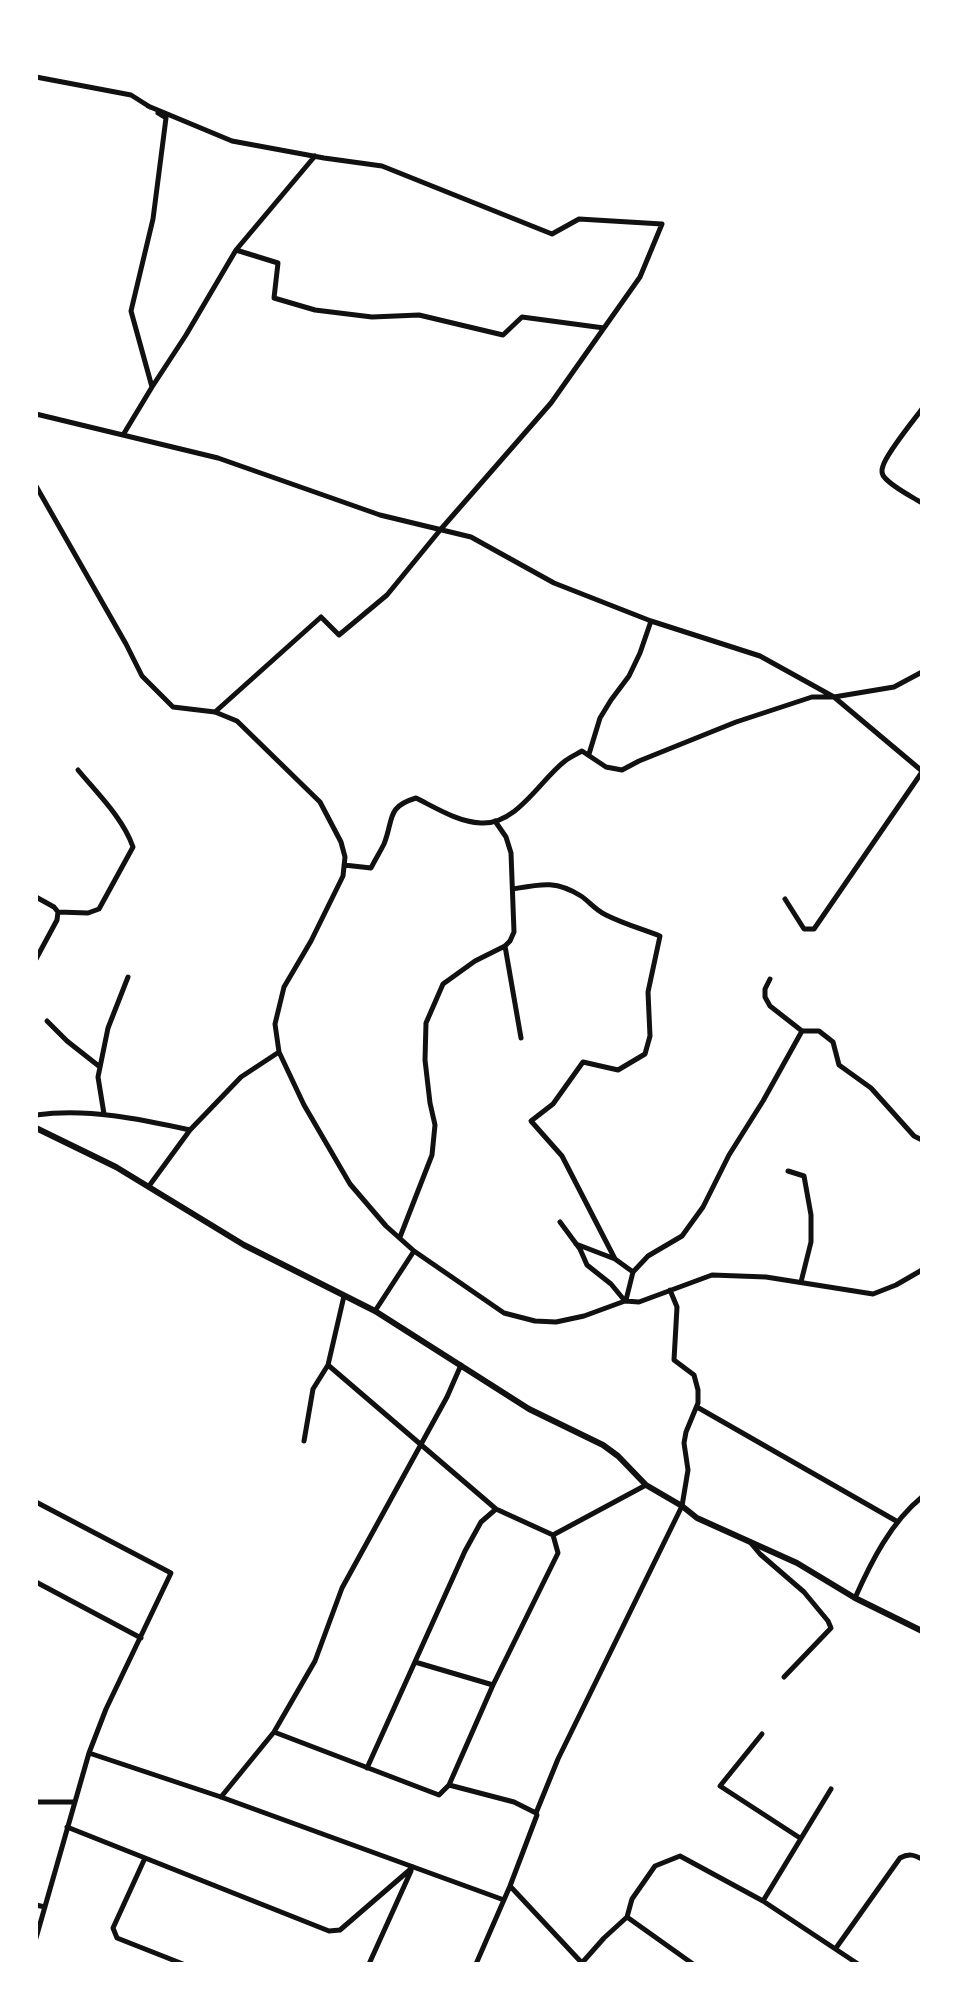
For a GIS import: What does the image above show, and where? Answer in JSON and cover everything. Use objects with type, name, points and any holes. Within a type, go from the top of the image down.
[{"type":"street","points":[[36,77],[131,95],[166,118],[153,219],[131,311],[152,387]]},
{"type":"street","points":[[148,106],[232,141],[382,166],[552,234],[579,219],[662,224],[640,277],[551,403],[387,595],[339,635],[321,617],[215,712]]},
{"type":"street","points":[[123,435],[236,250],[315,156]]},
{"type":"street","points":[[236,250],[278,263],[274,298],[315,310],[372,317],[419,315],[503,335],[522,317],[604,328]]},
{"type":"street","points":[[922,409],[889,455],[882,472],[890,482],[922,503]]},
{"type":"street","points":[[36,414],[218,458],[380,515],[471,537],[554,583],[651,621],[760,656],[834,697],[922,772],[814,929],[804,929],[785,899]]},
{"type":"street","points":[[36,486],[142,676],[173,707],[215,712],[237,721],[320,802],[341,842],[345,857],[343,876],[284,987],[275,1024],[279,1052],[304,1105],[350,1184],[386,1226],[414,1251],[504,1313],[535,1321],[556,1322],[625,1301],[639,1302],[712,1275],[744,1274],[873,1294],[922,1270]]},
{"type":"street","points":[[589,754],[600,718],[629,676],[651,621]]},
{"type":"street","points":[[344,865],[371,868],[384,843],[392,814],[402,802],[416,798],[457,818],[482,823],[495,821],[514,812],[565,761],[582,751],[606,767],[622,770],[736,722],[812,697],[834,697],[894,687],[922,672]]},
{"type":"street","points":[[58,912],[88,913],[99,909],[133,847],[129,835],[78,770]]},
{"type":"street","points":[[400,1237],[432,1155],[434,1140],[435,1125],[425,1060],[426,1023],[443,984],[475,961],[505,946],[514,932],[511,853],[506,837],[495,821]]},
{"type":"street","points":[[513,889],[545,883],[560,885],[606,915],[660,936],[648,992],[650,1036],[645,1054],[618,1070],[583,1062],[553,1104],[531,1121],[562,1156],[615,1259]]},
{"type":"street","points":[[36,897],[58,912],[57,920],[36,959]]},
{"type":"street","points":[[505,946],[521,1038]]},
{"type":"street","points":[[104,1114],[98,1077],[108,1028],[128,977]]},
{"type":"street","points":[[770,979],[765,989],[770,1006],[802,1031],[819,1031],[833,1042],[839,1065],[871,1088],[914,1136],[922,1140]]},
{"type":"street","points":[[47,1021],[100,1067]]},
{"type":"street","points":[[625,1301],[633,1272],[648,1256],[682,1236],[703,1207],[729,1155],[802,1031]]},
{"type":"street","points":[[149,1186],[190,1130],[241,1077],[279,1052]]},
{"type":"street","points":[[36,1115],[104,1114],[190,1130]]},
{"type":"street","points":[[36,1128],[83,1149],[149,1186],[244,1245],[375,1311],[542,1417],[603,1445],[646,1485],[697,1518],[797,1563],[855,1598],[922,1631]]},
{"type":"street","points":[[788,1171],[804,1176],[811,1215],[811,1242],[801,1282]]},
{"type":"street","points":[[560,1222],[587,1265],[611,1284],[625,1301]]},
{"type":"street","points":[[576,1244],[615,1259],[633,1272]]},
{"type":"street","points":[[375,1311],[414,1251]]},
{"type":"street","points":[[476,1964],[510,1886],[558,1759],[682,1506],[688,1470],[684,1443],[697,1407],[698,1390],[694,1375],[674,1360],[677,1307],[670,1290]]},
{"type":"street","points":[[304,1441],[313,1389],[328,1365],[344,1296]]},
{"type":"street","points":[[274,1732],[439,1795],[449,1785],[493,1685],[558,1553],[553,1535],[496,1509],[328,1365]]},
{"type":"street","points":[[221,1797],[274,1732],[315,1661],[342,1588],[461,1365]]},
{"type":"street","points":[[697,1407],[898,1522]]},
{"type":"street","points":[[553,1535],[646,1485]]},
{"type":"street","points":[[855,1598],[890,1533],[922,1497]]},
{"type":"street","points":[[36,1502],[171,1573],[106,1709],[89,1753],[36,1938]]},
{"type":"street","points":[[367,1768],[465,1551],[481,1522],[496,1509]]},
{"type":"street","points":[[749,1541],[804,1592],[831,1628],[784,1677]]},
{"type":"street","points":[[36,1582],[141,1638]]},
{"type":"street","points":[[415,1662],[493,1685]]},
{"type":"street","points":[[762,1734],[720,1786],[800,1838]]},
{"type":"street","points":[[89,1753],[221,1797],[504,1900]]},
{"type":"street","points":[[449,1785],[514,1802],[536,1813]]},
{"type":"street","points":[[763,1901],[831,1789]]},
{"type":"street","points":[[36,1802],[74,1802]]},
{"type":"street","points":[[67,1827],[329,1931],[340,1930],[413,1867]]},
{"type":"street","points":[[836,1948],[900,1858],[907,1854],[922,1859]]},
{"type":"street","points":[[510,1886],[582,1964],[627,1917],[632,1899],[655,1866],[680,1856],[763,1901],[858,1964]]},
{"type":"street","points":[[145,1858],[113,1928],[115,1934],[117,1938],[183,1964]]},
{"type":"street","points":[[369,1964],[413,1867]]},
{"type":"street","points":[[36,1905],[45,1907]]},
{"type":"street","points":[[627,1917],[693,1964]]}]
